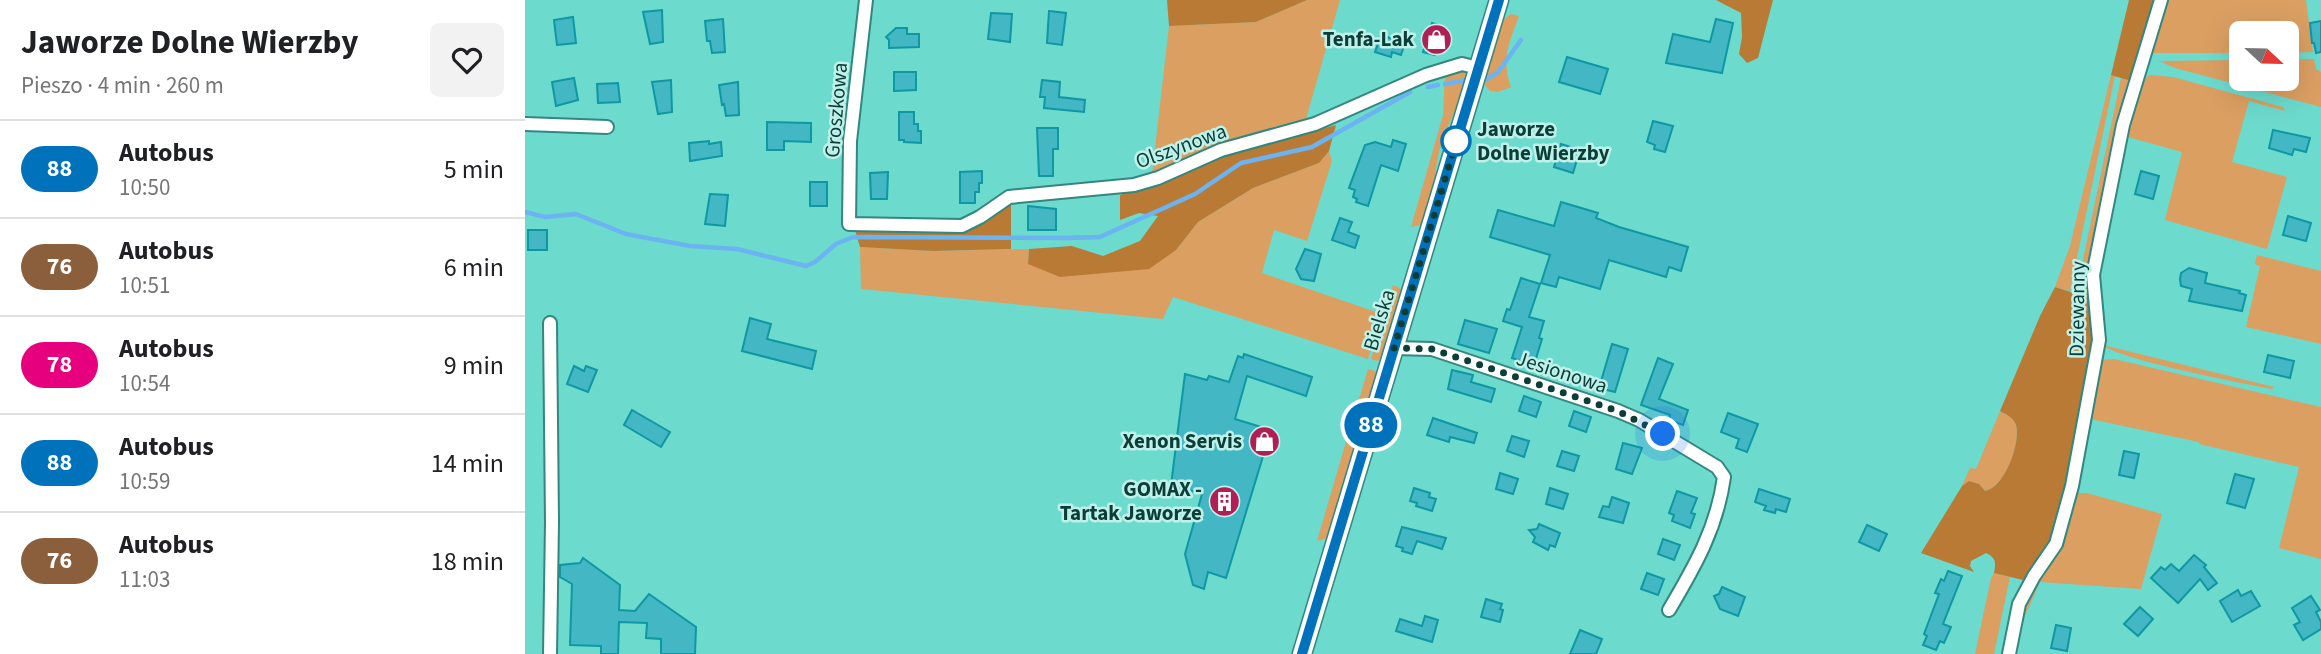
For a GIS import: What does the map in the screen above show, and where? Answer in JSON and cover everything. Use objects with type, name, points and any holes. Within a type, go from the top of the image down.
[{"type":"main road","name":"Bielska","points":[[1302,654],[1499,0]]},
{"type":"street","name":"Groszkowa","points":[[849,224],[850,141],[866,0]]},
{"type":"street","name":"Dziewanny","points":[[2009,654],[2019,604],[2056,544],[2072,486],[2099,340],[2093,275],[2123,125],[2161,0]]},
{"type":"street","name":"Olszynowa","points":[[849,224],[962,226],[1009,197],[1134,185],[1158,178],[1221,150],[1315,124],[1426,75],[1462,64],[1478,68]]},
{"type":"street","points":[[525,124],[607,127]]},
{"type":"street","points":[[550,323],[550,654]]},
{"type":"street","name":"Jesionowa","points":[[1394,348],[1432,349],[1618,411],[1639,420],[1717,467],[1724,477],[1721,501],[1702,554],[1669,610]]},
{"type":"shaded area","points":[[1167,0],[1307,0],[1256,22],[1169,26]]},
{"type":"shaded area","points":[[1307,0],[1340,0],[1306,119],[1218,146],[1152,174],[1169,26],[1256,22]]},
{"type":"shaded area","points":[[1716,0],[1773,0],[1758,58],[1747,63],[1739,54],[1742,37],[1741,13]]},
{"type":"shaded area","points":[[2129,0],[2157,0],[2131,81],[2111,75]]},
{"type":"shaded area","points":[[2165,0],[2306,0],[2313,52],[2299,53],[2299,21],[2229,21],[2229,53],[2149,51]]},
{"type":"shaded area","points":[[1511,14],[1519,16],[1509,43],[1507,59],[1511,87],[1498,92],[1490,91],[1482,81],[1500,22]]},
{"type":"shaded area","points":[[2299,59],[2314,59],[2316,69],[2321,72],[2321,107],[2261,91],[2299,91]]},
{"type":"shaded area","points":[[2229,60],[2229,82],[2175,68],[2159,61]]},
{"type":"shaded area","points":[[1461,68],[1468,74],[1439,151],[1430,203],[1420,225],[1411,227],[1443,115],[1445,74]]},
{"type":"shaded area","points":[[2111,75],[2115,76],[2070,291],[2055,287],[2070,246]]},
{"type":"shaded area","points":[[2149,75],[2173,77],[2283,107],[2285,111],[2249,101],[2232,162],[2287,177],[2267,249],[2165,220],[2182,152],[2124,136],[2140,84]]},
{"type":"shaded area","points":[[2121,78],[2131,81],[2090,298],[2076,293]]},
{"type":"shaded area","points":[[1336,125],[1329,151],[1319,163],[1253,188],[1198,222],[1176,250],[1149,269],[1060,277],[1028,264],[1029,249],[1072,246],[1103,256],[1140,241],[1158,216],[1139,213],[1120,220],[1120,195],[1159,183],[1222,157]]},
{"type":"shaded area","points":[[1329,151],[1332,161],[1307,241],[1274,230],[1262,273],[1382,314],[1368,359],[1173,297],[1163,319],[861,289],[860,247],[933,251],[1029,249],[1028,264],[1176,250],[1198,222],[1253,188],[1319,163]]},
{"type":"shaded area","points":[[1011,201],[1011,249],[933,251],[860,247],[855,230],[958,232],[978,225]]},
{"type":"shaded area","points":[[2257,255],[2321,271],[2321,344],[2246,327],[2260,266],[2255,264]]},
{"type":"shaded area","points":[[1393,285],[1403,290],[1382,359],[1377,361],[1371,359]]},
{"type":"shaded area","points":[[2055,287],[2090,298],[2096,327],[2068,486],[2052,541],[2027,581],[1994,573],[1995,561],[1986,553],[1971,561],[1970,566],[1974,572],[1921,553],[1962,486],[1969,481],[1979,484],[1985,491],[1999,482],[2005,473],[2014,453],[2017,433],[2013,420],[2000,411]]},
{"type":"shaded area","points":[[2103,345],[2274,387],[2272,389],[2156,364]]},
{"type":"shaded area","points":[[2114,359],[2321,407],[2321,559],[2279,548],[2299,467],[2090,419],[2100,360]]},
{"type":"shaded area","points":[[1368,369],[1375,371],[1377,375],[1364,420],[1358,422],[1353,420]]},
{"type":"shaded area","points":[[2000,411],[2013,420],[2017,433],[2014,453],[2005,473],[1999,482],[1985,491],[1979,484],[1962,486],[1970,468],[1976,469]]},
{"type":"shaded area","points":[[1348,435],[1356,435],[1359,441],[1328,538],[1317,541]]},
{"type":"shaded area","points":[[2077,493],[2087,493],[2162,514],[2141,589],[2040,582],[2021,625],[2023,605]]},
{"type":"shaded area","points":[[1994,573],[2010,577],[1994,654],[1975,654],[1991,578]]},
{"type":"building","points":[[662,10],[663,42],[650,44],[643,12]]},
{"type":"building","points":[[1049,11],[1066,13],[1062,45],[1047,43]]},
{"type":"building","points":[[991,13],[1012,14],[1010,42],[988,39]]},
{"type":"building","points":[[573,17],[576,43],[557,45],[554,20]]},
{"type":"building","points":[[723,19],[725,52],[712,53],[710,41],[707,41],[705,21]]},
{"type":"building","points":[[1716,19],[1733,23],[1722,73],[1666,63],[1673,34],[1710,42]]},
{"type":"building","points":[[2321,21],[2321,52],[2316,53],[2310,23]]},
{"type":"building","points":[[1432,23],[1444,27],[1435,55],[1423,52]]},
{"type":"building","points":[[896,28],[907,28],[907,34],[919,34],[919,47],[889,48],[889,40],[886,37]]},
{"type":"building","points":[[1381,35],[1405,43],[1401,55],[1392,52],[1391,57],[1375,52]]},
{"type":"building","points":[[1567,57],[1608,69],[1600,94],[1559,82]]},
{"type":"building","points":[[894,72],[916,72],[916,90],[894,91]]},
{"type":"building","points":[[574,78],[578,100],[556,106],[552,82]]},
{"type":"building","points":[[671,80],[672,112],[658,114],[652,82]]},
{"type":"building","points":[[1042,80],[1060,82],[1059,97],[1085,100],[1084,112],[1044,108],[1045,97],[1040,97]]},
{"type":"building","points":[[738,82],[739,115],[726,116],[719,85]]},
{"type":"building","points":[[618,83],[620,102],[598,103],[597,84]]},
{"type":"building","points":[[899,112],[914,112],[914,124],[918,124],[918,131],[921,131],[921,143],[899,140]]},
{"type":"building","points":[[1653,121],[1673,126],[1665,152],[1654,149],[1655,145],[1647,142]]},
{"type":"building","points":[[767,122],[811,123],[811,142],[784,141],[784,150],[767,150]]},
{"type":"building","points":[[1037,128],[1058,128],[1058,149],[1053,149],[1053,176],[1039,176]]},
{"type":"building","points":[[2273,130],[2310,138],[2306,152],[2294,149],[2292,155],[2269,148]]},
{"type":"building","points":[[1393,140],[1406,144],[1398,171],[1381,165],[1368,206],[1356,202],[1357,199],[1353,197],[1355,190],[1349,188],[1365,145],[1375,142],[1391,147]]},
{"type":"building","points":[[709,141],[709,144],[721,142],[722,156],[690,161],[689,143]]},
{"type":"building","points":[[1561,144],[1580,150],[1573,173],[1554,167]]},
{"type":"building","points":[[982,171],[982,183],[979,183],[979,192],[975,192],[975,203],[960,203],[960,172]]},
{"type":"building","points":[[2141,171],[2159,176],[2153,199],[2135,194]]},
{"type":"building","points":[[888,172],[887,199],[871,199],[870,173]]},
{"type":"building","points":[[810,182],[827,182],[827,206],[810,206]]},
{"type":"building","points":[[710,194],[728,195],[725,226],[705,224]]},
{"type":"building","points":[[1561,202],[1598,213],[1596,218],[1619,227],[1688,247],[1681,271],[1669,267],[1666,277],[1609,260],[1600,289],[1559,277],[1556,287],[1541,283],[1550,255],[1490,237],[1498,210],[1554,226]]},
{"type":"building","points":[[1028,206],[1056,209],[1056,230],[1028,230]]},
{"type":"building","points":[[2288,216],[2311,223],[2306,241],[2283,235]]},
{"type":"building","points":[[1340,218],[1352,222],[1348,232],[1359,236],[1355,248],[1332,240]]},
{"type":"building","points":[[528,230],[547,230],[547,250],[528,250]]},
{"type":"building","points":[[1305,249],[1321,254],[1314,281],[1301,279],[1296,269]]},
{"type":"building","points":[[2189,268],[2207,273],[2205,283],[2240,291],[2239,293],[2246,295],[2242,311],[2189,301],[2192,289],[2181,286],[2180,279],[2181,273]]},
{"type":"building","points":[[1521,278],[1540,284],[1529,317],[1544,321],[1534,365],[1512,358],[1522,327],[1503,321],[1507,309],[1510,310]]},
{"type":"building","points":[[750,318],[771,324],[767,339],[816,351],[812,369],[742,351]]},
{"type":"building","points":[[1465,320],[1497,329],[1489,353],[1458,344]]},
{"type":"building","points":[[1612,344],[1628,349],[1615,392],[1599,388]]},
{"type":"building","points":[[1244,354],[1312,377],[1306,396],[1247,376],[1235,419],[1271,430],[1226,578],[1208,572],[1204,589],[1193,585],[1185,554],[1202,494],[1171,485],[1185,374],[1207,380],[1209,376],[1229,382],[1238,356],[1243,358]]},
{"type":"building","points":[[2268,355],[2294,361],[2290,378],[2264,372]]},
{"type":"building","points":[[1658,358],[1673,364],[1659,399],[1688,410],[1683,425],[1669,420],[1670,415],[1641,405]]},
{"type":"building","points":[[574,366],[584,371],[586,366],[597,370],[588,392],[567,384]]},
{"type":"building","points":[[1452,370],[1473,375],[1471,382],[1495,389],[1491,402],[1448,389]]},
{"type":"building","points":[[1524,396],[1541,402],[1536,417],[1519,411]]},
{"type":"building","points":[[632,410],[670,432],[661,447],[624,425]]},
{"type":"building","points":[[1574,411],[1591,417],[1586,432],[1569,426]]},
{"type":"building","points":[[1728,413],[1758,424],[1747,452],[1736,448],[1739,439],[1721,432]]},
{"type":"building","points":[[1433,418],[1477,433],[1474,443],[1450,437],[1449,442],[1427,435]]},
{"type":"building","points":[[1512,436],[1529,441],[1524,457],[1507,451]]},
{"type":"building","points":[[1623,443],[1642,448],[1632,474],[1616,469]]},
{"type":"building","points":[[1562,451],[1579,456],[1574,471],[1557,466]]},
{"type":"building","points":[[2124,451],[2139,454],[2134,478],[2119,475]]},
{"type":"building","points":[[1500,473],[1518,479],[1513,494],[1496,489]]},
{"type":"building","points":[[2235,474],[2254,479],[2245,508],[2227,503]]},
{"type":"building","points":[[1414,488],[1430,493],[1429,497],[1436,499],[1432,511],[1410,501]]},
{"type":"building","points":[[1550,488],[1568,494],[1563,509],[1546,504]]},
{"type":"building","points":[[1759,489],[1790,499],[1786,512],[1764,510],[1766,506],[1755,502]]},
{"type":"building","points":[[1677,491],[1697,498],[1691,513],[1695,514],[1690,528],[1672,521],[1674,515],[1669,513]]},
{"type":"building","points":[[1612,497],[1629,503],[1623,523],[1599,517],[1603,506],[1609,507]]},
{"type":"building","points":[[1539,524],[1560,533],[1555,547],[1550,545],[1548,550],[1533,542],[1535,537],[1529,530],[1537,529]]},
{"type":"building","points":[[1867,525],[1887,534],[1879,551],[1859,542]]},
{"type":"building","points":[[1402,527],[1446,538],[1442,549],[1417,541],[1412,554],[1402,551],[1403,548],[1396,546]]},
{"type":"building","points":[[1663,539],[1680,545],[1674,560],[1658,554]]},
{"type":"building","points":[[2194,555],[2206,565],[2204,567],[2217,583],[2208,590],[2200,579],[2178,603],[2151,578],[2161,567],[2165,570],[2171,564],[2179,571]]},
{"type":"building","points":[[583,558],[620,585],[619,610],[635,611],[649,594],[696,627],[695,654],[661,654],[661,639],[646,638],[647,623],[619,622],[618,654],[601,654],[601,646],[570,645],[572,584],[560,577],[560,565],[580,563]]},
{"type":"building","points":[[1948,571],[1962,576],[1943,624],[1951,627],[1944,643],[1940,641],[1936,650],[1923,645],[1927,636],[1924,634],[1939,594],[1935,593]]},
{"type":"building","points":[[1647,573],[1664,579],[1658,595],[1641,589]]},
{"type":"building","points":[[1722,587],[1745,597],[1738,616],[1720,609],[1714,596],[1719,594]]},
{"type":"building","points":[[2238,590],[2241,596],[2251,591],[2260,606],[2232,622],[2220,601]]},
{"type":"building","points":[[2311,596],[2320,610],[2316,612],[2321,629],[2303,640],[2294,625],[2300,622],[2292,608]]},
{"type":"building","points":[[1486,599],[1502,604],[1500,622],[1481,617]]},
{"type":"building","points":[[2140,607],[2153,619],[2138,636],[2124,624]]},
{"type":"building","points":[[1425,616],[1438,620],[1432,642],[1396,631],[1400,619],[1422,626]]},
{"type":"building","points":[[2056,625],[2071,628],[2067,651],[2051,648]]},
{"type":"building","points":[[1580,630],[1602,639],[1596,654],[1570,654]]},
{"type":"waterway","points":[[1487,79],[1498,72],[1521,40]]},
{"type":"waterway","points":[[1445,84],[1466,80]]},
{"type":"waterway","points":[[1428,87],[1438,85]]},
{"type":"waterway","points":[[525,212],[545,217],[576,214],[626,234],[690,246],[737,249],[806,266],[836,244],[853,237],[1100,237],[1195,194],[1241,163],[1312,147],[1410,92]]},
{"type":"bus line","name":"88","points":[[1302,654],[1499,0]]},
{"type":"place","name":"Tenfa-Lak","points":[[1437,39]]},
{"type":"place","name":"Jaworze Dolne Wierzby","points":[[1456,141]]},
{"type":"place","name":"Xenon Servis","points":[[1265,441]]},
{"type":"place","name":"GOMAX - Tartak Jaworze","points":[[1225,501]]},
{"type":"route","points":[[1456,141],[1458,136],[1394,348],[1432,349],[1618,411],[1663,434]]}]
